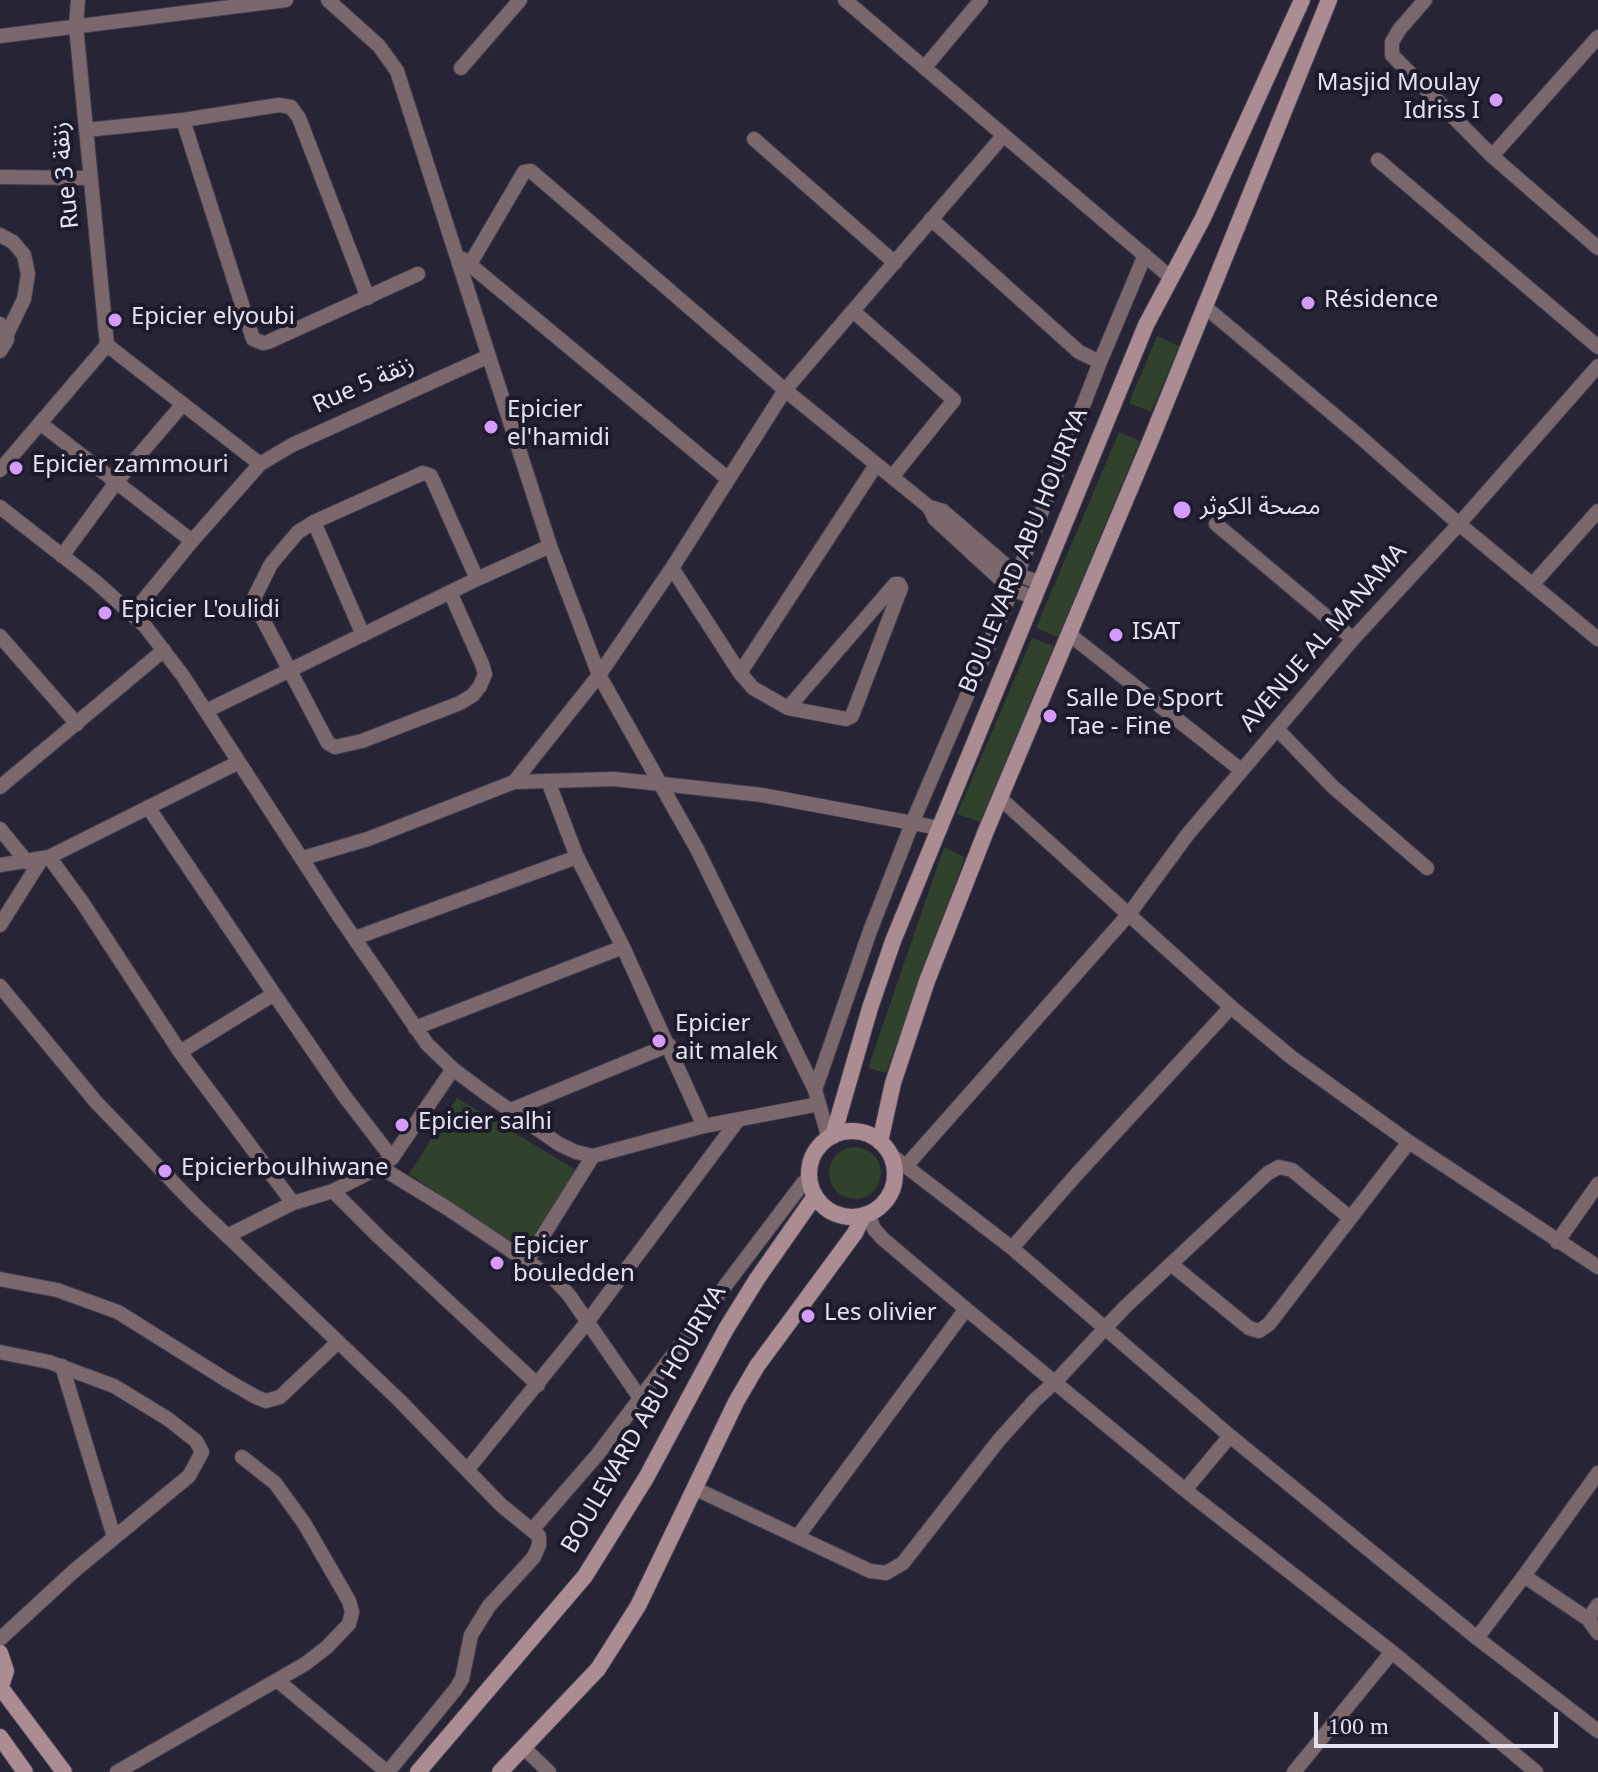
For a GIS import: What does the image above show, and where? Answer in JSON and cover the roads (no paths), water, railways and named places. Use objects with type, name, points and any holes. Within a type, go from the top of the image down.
[{"type":"main road","name":"BOULEVARD ABU HOURIYA","points":[[831,1138],[893,941],[1146,325],[1203,218],[1302,0]]},
{"type":"main road","points":[[500,1772],[598,1669],[638,1606],[736,1402],[757,1366],[865,1215],[885,1202],[892,1189],[895,1174],[885,1148],[893,1083],[927,981],[1329,0]]},
{"type":"main road","points":[[865,1215],[838,1215],[815,1196],[810,1177],[816,1153],[831,1138],[858,1132],[885,1148]]},
{"type":"main road","name":"BOULEVARD ABU HOURIYA","points":[[418,1772],[585,1576],[646,1478],[726,1329],[815,1196]]},
{"type":"main road","points":[[0,1653],[6,1671],[0,1688],[64,1772]]},
{"type":"main road","points":[[0,1737],[25,1772]]},
{"type":"street","name":"Rue 3 زنقة","points":[[78,0],[76,26],[107,345]]},
{"type":"street","points":[[0,36],[286,0]]},
{"type":"street","points":[[328,0],[379,46],[397,71],[550,546],[599,675],[697,849],[817,1097],[831,1138]]},
{"type":"street","points":[[461,68],[520,0]]},
{"type":"street","points":[[845,0],[1170,277]]},
{"type":"street","points":[[925,67],[981,0]]},
{"type":"street","points":[[1425,0],[1399,30],[1392,42],[1392,55],[1492,156],[1598,248]]},
{"type":"street","points":[[1492,156],[1598,37]]},
{"type":"street","points":[[86,130],[183,120],[279,105],[291,107],[299,118],[368,298]]},
{"type":"street","points":[[183,120],[253,339],[268,342],[418,274]]},
{"type":"street","points":[[514,782],[599,675],[672,568],[785,390],[1003,136]]},
{"type":"street","points":[[754,139],[895,263]]},
{"type":"street","points":[[1378,160],[1595,340]]},
{"type":"street","points":[[470,264],[527,170],[876,465],[929,507],[943,511],[1014,581],[1038,590]]},
{"type":"street","points":[[0,177],[90,178]]},
{"type":"street","points":[[931,219],[1079,352],[1100,362]]},
{"type":"street","points":[[0,235],[20,249],[28,274],[24,299],[4,329],[7,340],[0,351]]},
{"type":"street","points":[[453,251],[727,478]]},
{"type":"street","points":[[817,1097],[870,931],[1145,255]]},
{"type":"street","points":[[1204,306],[1598,639]]},
{"type":"street","points":[[853,311],[954,400],[892,477]]},
{"type":"street","points":[[0,470],[107,345],[260,464]]},
{"type":"street","name":"Rue 5 زنقة","points":[[133,613],[260,464],[292,445],[489,356]]},
{"type":"street","name":"AVENUE AL MANAMA","points":[[906,1166],[1129,914],[1241,770],[1353,639],[1598,366]]},
{"type":"street","points":[[62,556],[117,481],[183,404]]},
{"type":"street","points":[[40,423],[192,541]]},
{"type":"street","points":[[740,673],[876,465]]},
{"type":"street","points":[[450,592],[482,664],[484,681],[473,695],[460,703],[362,741],[335,747],[328,743],[254,598],[271,564],[287,543],[314,522],[427,474],[477,579]]},
{"type":"street","points":[[0,507],[133,613],[164,650],[415,1028],[453,1069],[559,1144],[593,1156],[817,1097]]},
{"type":"street","points":[[1532,585],[1598,511]]},
{"type":"street","points":[[314,522],[363,635]]},
{"type":"street","points":[[1216,524],[1353,639]]},
{"type":"street","points":[[206,711],[550,546]]},
{"type":"street","points":[[672,568],[753,688],[788,708],[846,719],[852,716],[901,588],[899,584],[895,584],[788,708]]},
{"type":"street","points":[[1069,634],[1241,770]]},
{"type":"street","points":[[0,636],[6,653],[77,724]]},
{"type":"street","points":[[0,787],[164,650]]},
{"type":"street","points":[[1277,729],[1333,787],[1427,868]]},
{"type":"street","points":[[0,865],[39,860],[237,763]]},
{"type":"street","points":[[303,858],[368,839],[514,782],[614,779],[662,784],[762,795],[939,828]]},
{"type":"street","points":[[548,781],[577,857],[623,947],[704,1126]]},
{"type":"street","points":[[1001,799],[1231,1007],[1323,1082],[1598,1267]]},
{"type":"street","points":[[148,807],[345,1097],[386,1163],[561,1286],[640,1398]]},
{"type":"street","points":[[0,829],[39,860],[82,902],[180,1052],[293,1203]]},
{"type":"street","points":[[355,938],[577,857]]},
{"type":"street","points":[[0,925],[39,860]]},
{"type":"street","points":[[415,1028],[623,947]]},
{"type":"street","points":[[0,986],[96,1102],[227,1236],[540,1540],[538,1550],[527,1566],[489,1606],[475,1628],[467,1646],[462,1679],[455,1690],[388,1772],[278,1681]]},
{"type":"street","points":[[180,1052],[274,994]]},
{"type":"street","points":[[1012,1248],[1231,1007]]},
{"type":"street","points":[[511,1110],[669,1045]]},
{"type":"street","points":[[227,1236],[293,1203],[333,1191],[386,1163],[453,1069]]},
{"type":"street","points":[[467,1470],[588,1321],[738,1120]]},
{"type":"street","points":[[1171,1264],[1249,1328],[1259,1331],[1269,1324],[1409,1142]]},
{"type":"street","points":[[885,1148],[1012,1248],[1230,1436],[1477,1638],[1598,1731]]},
{"type":"street","points":[[527,1261],[593,1156]]},
{"type":"street","points":[[696,1489],[870,1571],[886,1573],[903,1563],[999,1440],[1035,1400],[1105,1327],[1268,1173],[1279,1167],[1292,1170],[1349,1217]]},
{"type":"street","points":[[532,1530],[598,1454],[810,1177]]},
{"type":"street","points":[[1557,1242],[1598,1184]]},
{"type":"street","points":[[333,1191],[538,1385]]},
{"type":"street","points":[[865,1215],[883,1239],[966,1309],[1185,1490],[1392,1652],[1536,1772]]},
{"type":"street","points":[[0,1279],[57,1290],[118,1312],[228,1381],[266,1401],[280,1397],[338,1342]]},
{"type":"street","points":[[798,1536],[966,1309]]},
{"type":"street","points":[[0,1352],[34,1357],[101,1380],[142,1402],[196,1441],[202,1452],[189,1476],[114,1537],[0,1639]]},
{"type":"street","points":[[62,1366],[114,1537]]},
{"type":"street","points":[[1185,1490],[1230,1436]]},
{"type":"street","points":[[117,1772],[278,1681],[327,1647],[347,1629],[352,1618],[351,1608],[317,1545],[284,1494],[264,1473],[242,1457]]},
{"type":"street","points":[[1477,1638],[1598,1473]]},
{"type":"street","points":[[1524,1576],[1588,1619],[1598,1633]]},
{"type":"street","points":[[1588,1619],[1598,1605]]},
{"type":"street","points":[[1294,1772],[1392,1652]]},
{"type":"street","points":[[523,1747],[549,1772]]},
{"type":"place","name":"Masjid Moulay Idriss I","points":[[1496,100]]},
{"type":"place","name":"Résidence","points":[[1308,303]]},
{"type":"place","name":"Epicier elyoubi","points":[[115,320]]},
{"type":"place","name":"Epicier el'hamidi","points":[[491,427]]},
{"type":"place","name":"Epicier zammouri","points":[[16,468]]},
{"type":"place","name":"مصحة الكوثر","points":[[1182,510]]},
{"type":"place","name":"Epicier L'oulidi","points":[[105,613]]},
{"type":"place","name":"ISAT","points":[[1116,635]]},
{"type":"place","name":"Salle De Sport Tae - Fine","points":[[1050,716]]},
{"type":"place","name":"Epicier ait malek","points":[[659,1041]]},
{"type":"place","name":"Epicier salhi","points":[[402,1125]]},
{"type":"place","name":"Epicierboulhiwane","points":[[165,1171]]},
{"type":"place","name":"Epicier bouledden","points":[[497,1263]]},
{"type":"place","name":"Les olivier","points":[[808,1316]]}]
